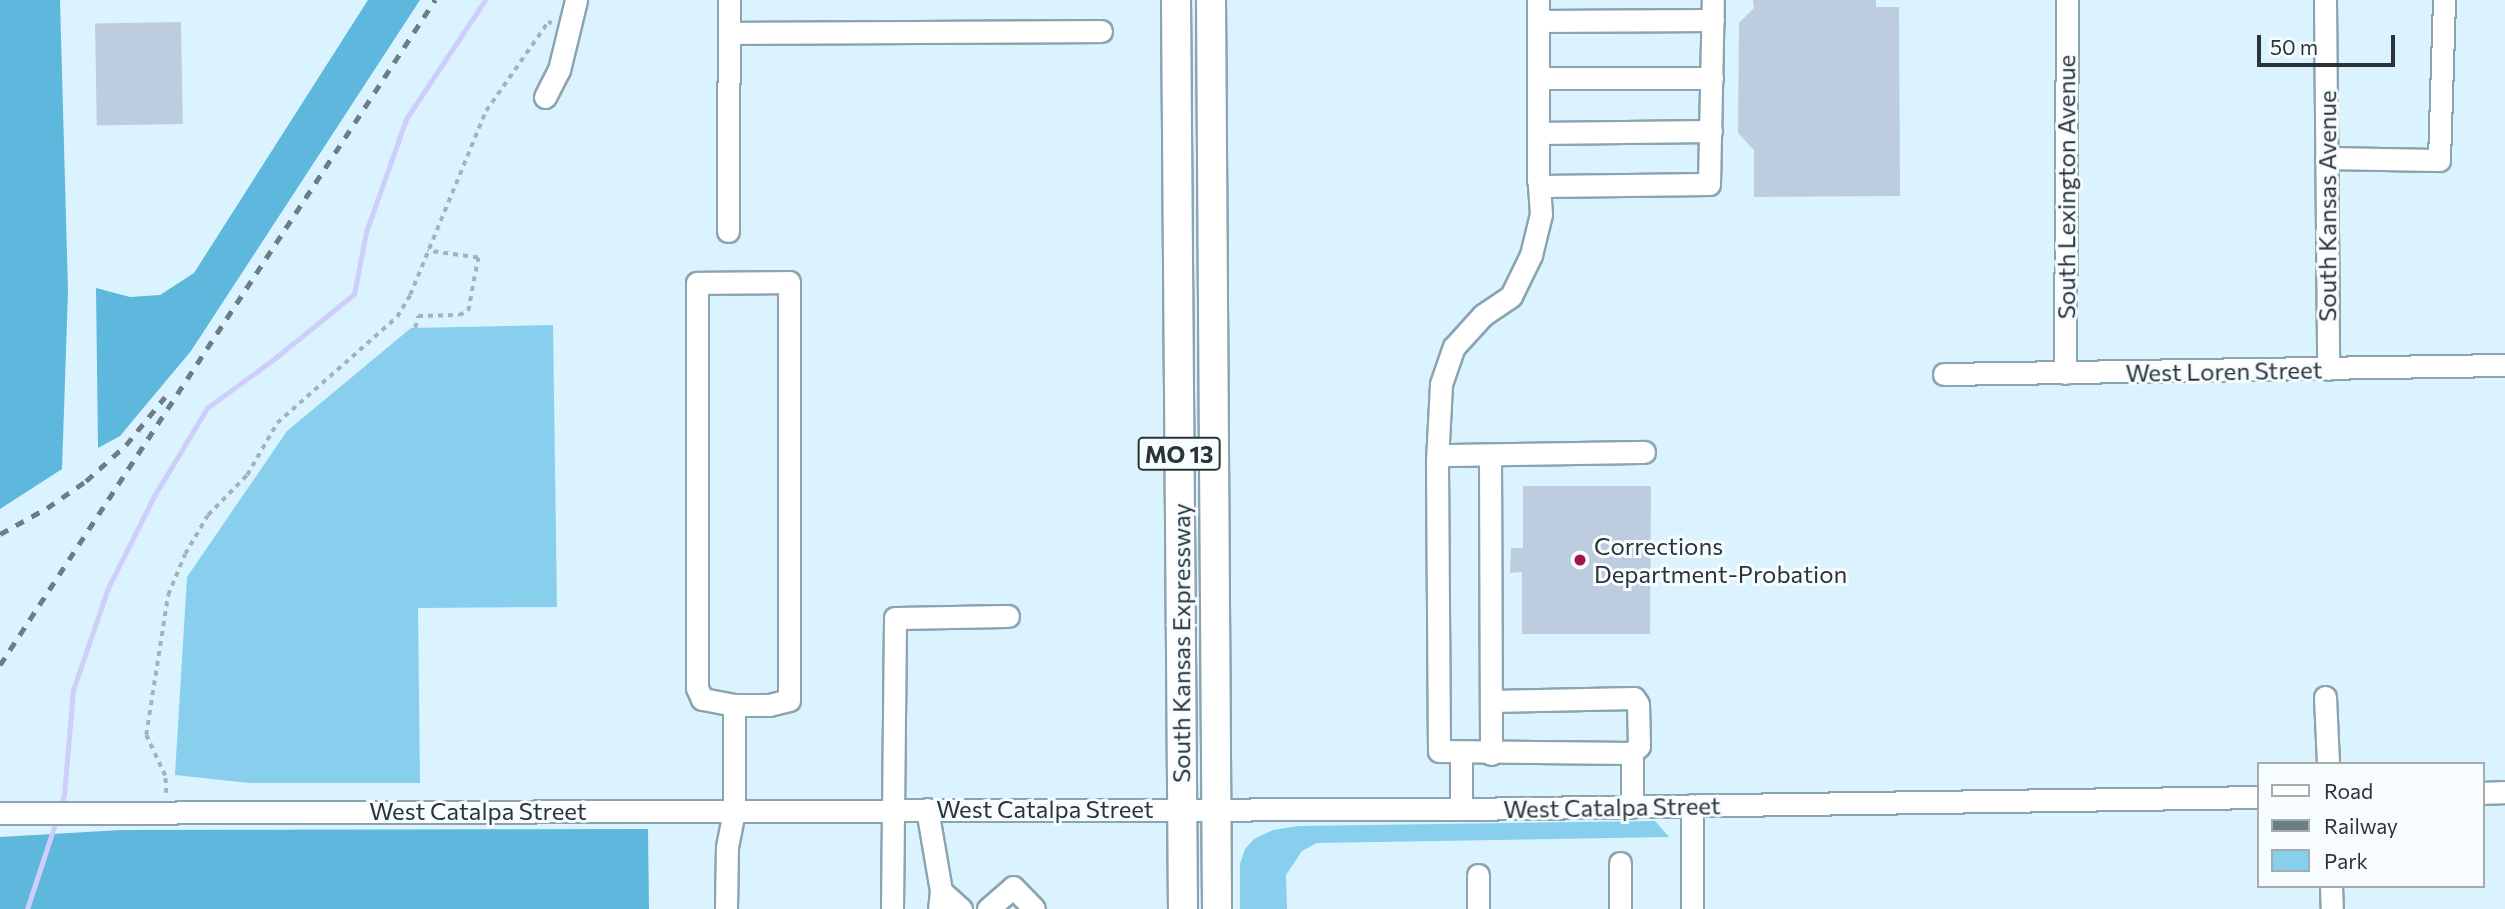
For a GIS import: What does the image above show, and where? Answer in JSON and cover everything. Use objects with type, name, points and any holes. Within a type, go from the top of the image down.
[{"type":"main road","name":"South Kansas Expressway","points":[[1176,0],[1182,909]]},
{"type":"main road","name":"South Kansas Expressway","points":[[1211,0],[1217,909]]},
{"type":"street","points":[[545,97],[559,71],[576,0]]},
{"type":"street","points":[[728,232],[729,0]]},
{"type":"street","name":"South Lexington Avenue","points":[[2065,373],[2067,0]]},
{"type":"street","name":"South Kansas Avenue","points":[[2325,0],[2328,369]]},
{"type":"street","points":[[2326,158],[2439,160],[2444,0]]},
{"type":"street","points":[[1491,701],[1634,698],[1639,704],[1639,746],[1631,753],[1492,754],[1444,754],[1437,747],[1437,461],[1441,384],[1454,347],[1483,315],[1511,296],[1534,244],[1541,214],[1539,184],[1538,133],[1538,10],[1713,10],[1711,180],[1704,185],[1539,184]]},
{"type":"street","points":[[729,33],[1101,31]]},
{"type":"street","points":[[1538,78],[1712,78]]},
{"type":"street","points":[[1538,133],[1711,131]]},
{"type":"street","points":[[789,282],[789,699],[769,705],[734,705],[702,699],[696,688],[697,283],[789,282]]},
{"type":"street","name":"West Loren Street","points":[[1944,374],[2505,365]]},
{"type":"street","points":[[1437,461],[1445,455],[1644,452]]},
{"type":"street","points":[[1490,455],[1492,754]]},
{"type":"street","points":[[892,909],[895,618],[1008,616]]},
{"type":"street","points":[[2325,697],[2328,762]]},
{"type":"street","points":[[726,909],[727,847],[734,810],[734,705]]},
{"type":"street","points":[[1631,753],[1632,807]]},
{"type":"street","points":[[1461,754],[1461,809]]},
{"type":"street","points":[[2484,793],[2505,792]]},
{"type":"street","name":"West Catalpa Street","points":[[6,813],[1461,809],[2256,797]]},
{"type":"street","points":[[1692,805],[1692,909]]},
{"type":"street","points":[[927,809],[940,900],[961,909]]},
{"type":"street","points":[[1620,863],[1620,909]]},
{"type":"street","points":[[1478,875],[1478,909]]},
{"type":"street","points":[[988,909],[1013,887],[1034,909]]},
{"type":"street","points":[[2332,888],[2332,909]]},
{"type":"path","points":[[167,812],[165,776],[146,735],[168,595],[185,554],[208,515],[247,475],[277,423],[397,317],[410,295],[486,111],[548,22],[569,28]]},
{"type":"path","points":[[415,328],[418,316],[459,315],[468,311],[478,258],[427,251]]},
{"type":"green space","points":[[553,325],[557,607],[418,608],[420,783],[249,783],[175,775],[187,577],[287,431],[411,328]]},
{"type":"green space","points":[[1655,821],[1669,837],[1317,843],[1302,851],[1286,875],[1287,909],[1240,909],[1240,864],[1245,849],[1254,839],[1273,830],[1298,826]]},
{"type":"shaded area","points":[[0,0],[60,0],[68,291],[62,469],[0,509]]},
{"type":"shaded area","points":[[368,0],[420,0],[191,351],[120,436],[98,448],[96,288],[130,297],[160,295],[194,273]]},
{"type":"shaded area","points":[[648,829],[649,909],[0,909],[0,837],[121,830]]},
{"type":"building","points":[[1753,0],[1876,0],[1876,7],[1899,7],[1900,196],[1754,197],[1754,150],[1738,133],[1739,23],[1754,8]]},
{"type":"building","points":[[181,22],[183,124],[97,125],[95,24]]},
{"type":"building","name":"Corrections Department-Probation","points":[[1523,486],[1651,486],[1650,634],[1522,634],[1522,572],[1510,573],[1511,548],[1523,548]]},
{"type":"waterway","points":[[60,809],[64,795],[73,690],[108,588],[154,496],[207,408],[274,359],[354,294],[366,232],[406,119],[485,0]]},
{"type":"waterway","points":[[27,909],[57,818]]},
{"type":"railway","points":[[0,665],[435,0]]},
{"type":"railway","points":[[0,534],[47,508],[86,481],[126,445],[165,397]]},
{"type":"place","name":"Corrections Department-Probation","points":[[1580,560]]}]
